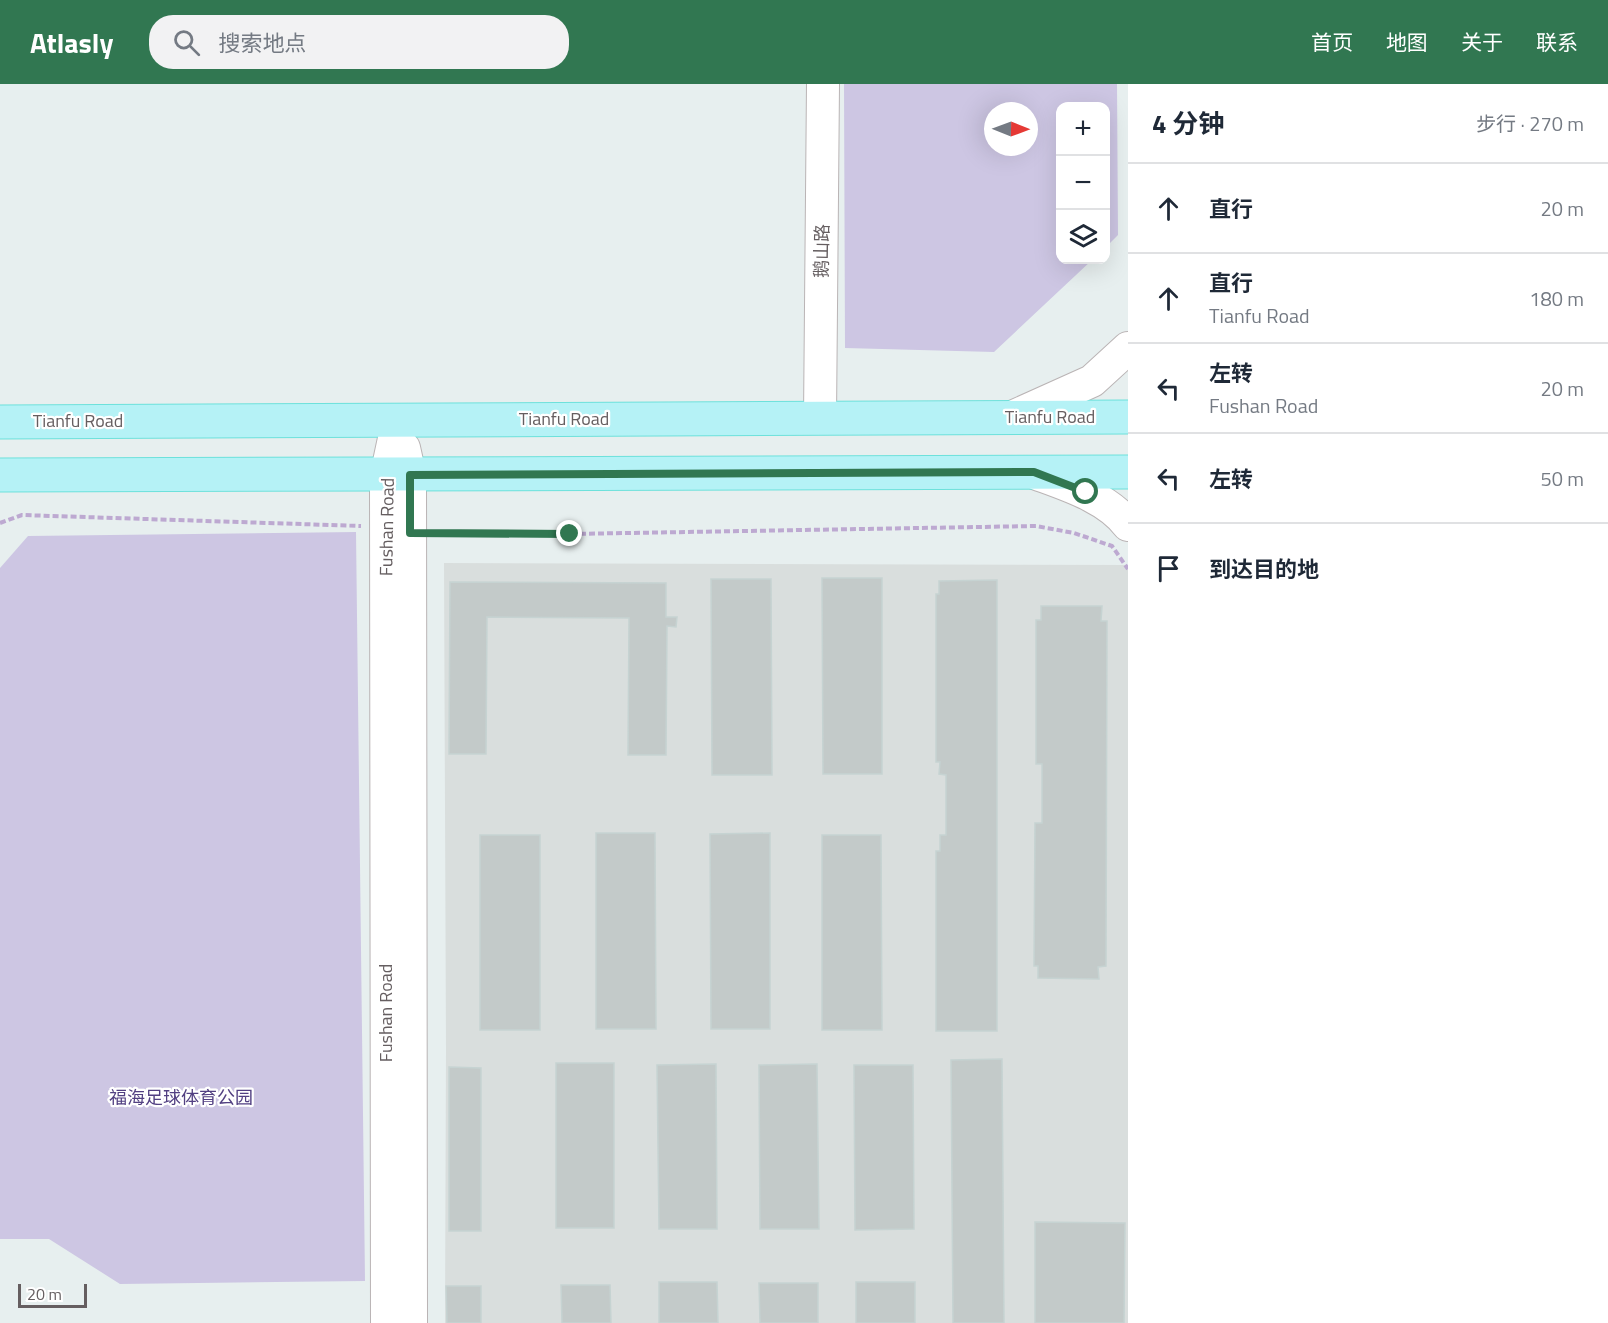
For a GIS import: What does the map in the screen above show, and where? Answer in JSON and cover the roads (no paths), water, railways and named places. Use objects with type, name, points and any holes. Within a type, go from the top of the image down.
[{"type":"main road","name":"Tianfu Road","points":[[0,422],[1128,417]]},
{"type":"main road","points":[[5,476],[1128,472]]},
{"type":"street","name":"鹅山路","points":[[820,418],[824,84]]},
{"type":"street","points":[[1012,417],[1092,381],[1128,348]]},
{"type":"street","name":"Fushan Road","points":[[387,1323],[398,420]]},
{"type":"street","points":[[1034,472],[1086,492],[1123,518],[1128,525]]},
{"type":"street","name":"Fushan Road","points":[[398,533],[411,1323]]},
{"type":"park label","name":"福海足球体育公园","points":[[181,1098]]}]
